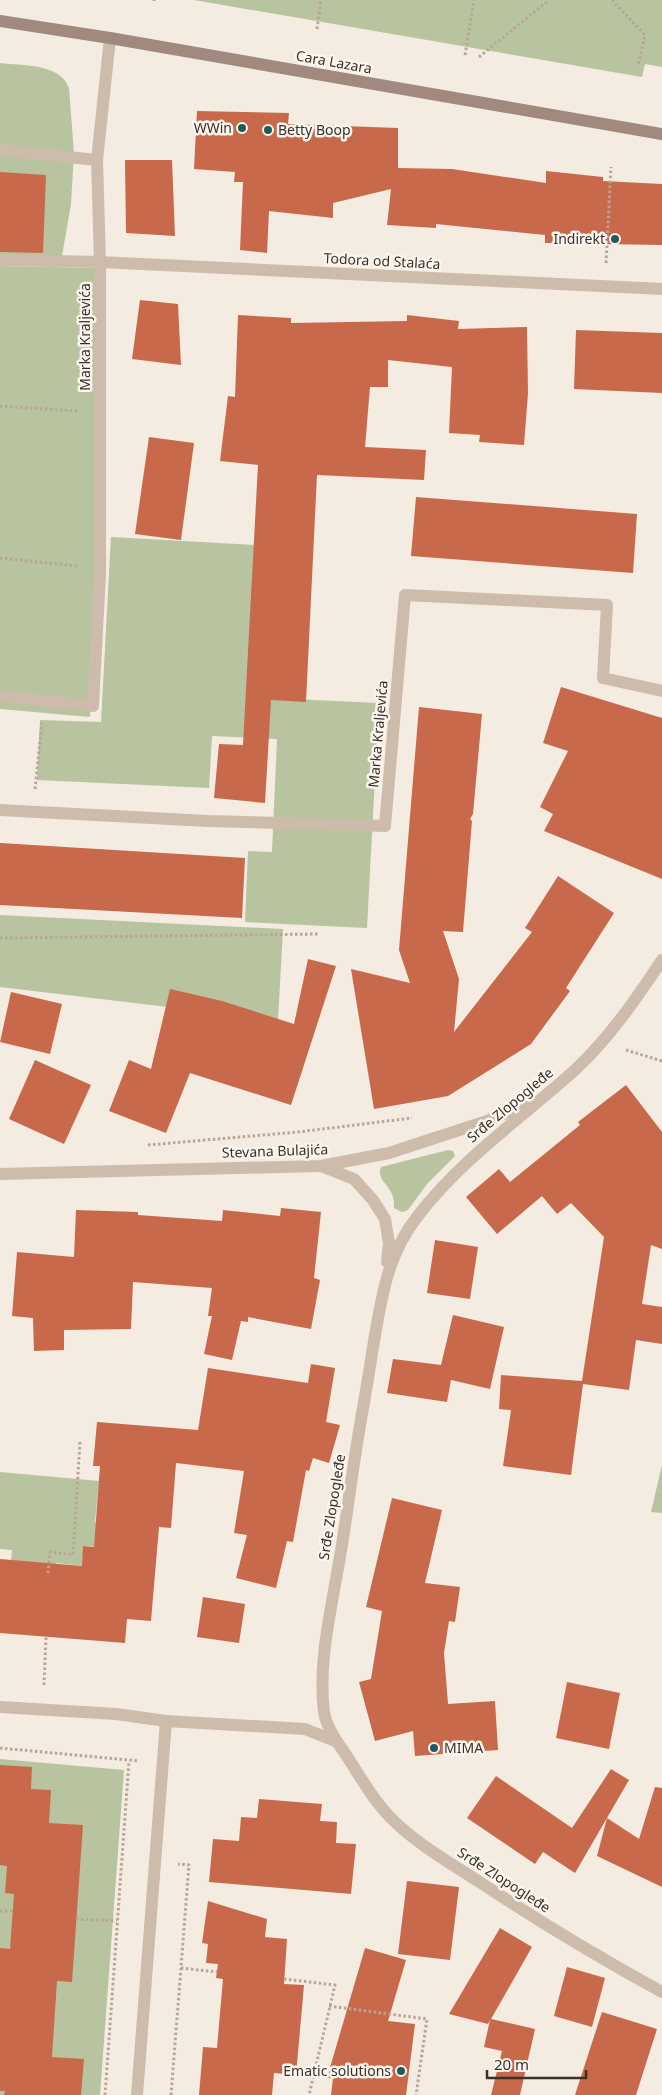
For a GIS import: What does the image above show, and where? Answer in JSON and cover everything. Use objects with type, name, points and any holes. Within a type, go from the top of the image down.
[{"type":"street","name":"Cara Lazara","points":[[0,21],[110,38],[662,134]]},
{"type":"street","name":"Marka Kraljevića","points":[[0,696],[94,706],[100,569],[101,413],[97,160],[110,38]]},
{"type":"street","points":[[0,150],[97,160]]},
{"type":"street","points":[[0,260],[100,262]]},
{"type":"street","name":"Todora od Stalaća","points":[[100,262],[662,289]]},
{"type":"street","name":"Marka Kraljevića","points":[[0,810],[208,822],[385,826],[405,596],[607,605],[603,678],[662,691]]},
{"type":"street","name":"Srđe Zlopogleđe","points":[[385,1277],[396,1249],[415,1218],[434,1196],[496,1135],[579,1066],[629,1011],[662,960]]},
{"type":"street","name":"Stevana Bulajića","points":[[0,1174],[321,1166],[388,1153],[417,1145],[487,1121],[540,1098]]},
{"type":"street","name":"Srđe Zlopogleđe","points":[[321,1166],[354,1179],[373,1200],[385,1219],[389,1243],[324,1664],[325,1717],[335,1741],[368,1792],[395,1822],[422,1844],[591,1953],[662,1992]]},
{"type":"street","points":[[0,1708],[116,1714],[166,1722],[305,1729],[335,1741]]},
{"type":"street","points":[[137,2095],[161,1764],[166,1722]]},
{"type":"path","points":[[317,28],[321,0]]},
{"type":"path","points":[[465,55],[474,0]]},
{"type":"path","points":[[479,57],[549,0]]},
{"type":"path","points":[[612,0],[645,35],[638,66]]},
{"type":"path","points":[[606,264],[611,167]]},
{"type":"path","name":"Marka Kraljevića","points":[[0,406],[101,413]]},
{"type":"path","points":[[0,558],[100,569]]},
{"type":"path","points":[[33,812],[44,700]]},
{"type":"path","points":[[0,938],[319,934]]},
{"type":"path","points":[[601,1042],[662,1061]]},
{"type":"path","points":[[146,1145],[298,1132],[418,1118]]},
{"type":"path","points":[[48,1573],[50,1552],[73,1555],[80,1441]]},
{"type":"path","points":[[44,1685],[46,1637]]},
{"type":"path","points":[[0,1748],[161,1764]]},
{"type":"path","points":[[105,2095],[129,1760]]},
{"type":"path","points":[[171,2095],[189,1865]]},
{"type":"path","points":[[0,1910],[13,1911]]},
{"type":"path","points":[[76,1919],[117,1921]]},
{"type":"path","points":[[181,1968],[217,1972]]},
{"type":"path","points":[[284,1980],[335,1985],[309,2095]]},
{"type":"path","points":[[329,2006],[428,2019],[416,2095]]},
{"type":"green space","points":[[194,0],[662,0],[662,67],[645,64],[642,77]]},
{"type":"green space","points":[[0,63],[40,67],[49,70],[58,74],[69,88],[74,153],[71,204],[62,256],[0,257]]},
{"type":"green space","points":[[0,266],[96,268],[97,563],[90,717],[0,709]]},
{"type":"green space","points":[[111,537],[255,545],[247,697],[379,703],[367,928],[245,922],[248,851],[272,852],[277,739],[212,736],[209,788],[37,780],[40,720],[101,722]]},
{"type":"green space","points":[[0,915],[283,929],[278,1020],[0,987]]},
{"type":"green space","points":[[448,1150],[453,1151],[455,1156],[427,1184],[408,1210],[402,1212],[394,1208],[392,1194],[380,1175],[381,1167]]},
{"type":"green space","points":[[662,1465],[662,1513],[651,1512]]},
{"type":"green space","points":[[0,1472],[99,1481],[95,1522],[102,1524],[100,1547],[84,1546],[82,1566],[56,1563],[54,1573],[10,1570],[12,1550],[0,1549]]},
{"type":"green space","points":[[0,1759],[124,1770],[100,2095],[0,2095]]},
{"type":"building","points":[[197,111],[289,113],[288,124],[398,128],[398,168],[452,169],[546,183],[546,171],[603,177],[603,181],[662,184],[662,245],[545,243],[545,235],[436,224],[436,228],[387,225],[391,189],[333,203],[333,218],[269,211],[267,253],[240,250],[243,182],[234,182],[235,172],[194,169]]},
{"type":"building","points":[[125,160],[172,160],[175,236],[126,233]]},
{"type":"building","points":[[0,172],[46,175],[43,253],[0,252]]},
{"type":"building","points":[[140,300],[178,304],[181,365],[132,359]]},
{"type":"building","points":[[238,315],[291,318],[291,323],[407,321],[407,315],[459,321],[458,329],[527,327],[528,393],[524,445],[479,442],[480,435],[449,433],[452,367],[388,360],[388,387],[370,387],[365,447],[426,450],[424,480],[317,475],[306,702],[271,700],[265,803],[214,798],[219,744],[243,745],[258,465],[220,461],[228,396],[235,397]]},
{"type":"building","points":[[576,330],[662,333],[662,393],[574,389]]},
{"type":"building","points":[[149,437],[194,443],[181,540],[135,534]]},
{"type":"building","points":[[416,497],[637,514],[633,573],[411,556]]},
{"type":"building","points":[[561,687],[662,718],[662,879],[544,831],[553,814],[540,807],[568,751],[543,743]]},
{"type":"building","points":[[419,707],[482,714],[473,814],[470,819],[472,821],[463,932],[443,931],[459,979],[454,1032],[532,932],[525,928],[558,876],[614,913],[566,988],[570,991],[531,1044],[448,1096],[374,1109],[351,969],[410,983],[399,950]]},
{"type":"building","points":[[0,843],[245,858],[242,918],[0,905]]},
{"type":"building","points":[[308,959],[336,966],[291,1105],[190,1073],[166,1133],[109,1111],[129,1060],[151,1069],[170,989],[222,1001],[294,1024]]},
{"type":"building","points":[[11,992],[62,1004],[50,1054],[0,1042]]},
{"type":"building","points":[[35,1060],[91,1085],[64,1144],[9,1119]]},
{"type":"building","points":[[626,1085],[662,1132],[662,1249],[651,1245],[642,1304],[662,1307],[662,1344],[636,1340],[629,1390],[583,1384],[571,1475],[503,1466],[511,1410],[499,1409],[501,1375],[582,1381],[604,1237],[571,1203],[557,1214],[542,1196],[497,1234],[466,1197],[499,1169],[510,1182],[580,1125],[578,1122]]},
{"type":"building","points":[[281,1208],[321,1212],[314,1278],[320,1280],[311,1329],[248,1317],[248,1322],[241,1321],[232,1360],[204,1354],[212,1316],[208,1316],[212,1288],[133,1282],[131,1329],[64,1330],[64,1350],[34,1351],[33,1318],[12,1316],[17,1252],[74,1257],[76,1210],[138,1212],[138,1215],[222,1221],[223,1210],[280,1216]]},
{"type":"building","points":[[435,1240],[478,1247],[470,1299],[427,1293]]},
{"type":"building","points":[[453,1315],[504,1327],[490,1389],[451,1380],[447,1402],[387,1393],[393,1359],[441,1365]]},
{"type":"building","points":[[311,1364],[335,1368],[326,1422],[340,1425],[329,1463],[313,1458],[309,1471],[306,1470],[293,1542],[287,1541],[276,1588],[236,1578],[247,1535],[234,1533],[244,1471],[176,1463],[171,1528],[159,1527],[151,1621],[127,1619],[125,1643],[0,1633],[0,1559],[82,1566],[83,1546],[94,1547],[100,1466],[93,1466],[97,1422],[198,1430],[208,1368],[308,1383]]},
{"type":"building","points":[[392,1498],[442,1510],[425,1583],[460,1587],[455,1622],[449,1621],[444,1653],[448,1704],[495,1701],[498,1750],[415,1756],[413,1731],[375,1741],[359,1682],[371,1679],[382,1611],[366,1607]]},
{"type":"building","points":[[203,1597],[245,1604],[239,1643],[197,1637]]},
{"type":"building","points":[[567,1682],[620,1693],[609,1749],[556,1738]]},
{"type":"building","points":[[0,1765],[32,1767],[31,1789],[51,1790],[49,1823],[83,1825],[72,1982],[57,1981],[52,2057],[84,2059],[81,2095],[4,2095],[5,2091],[0,2091],[0,1948],[10,1949],[14,1894],[5,1893],[7,1866],[0,1865]]},
{"type":"building","points":[[611,1769],[629,1780],[575,1873],[543,1852],[535,1864],[467,1818],[496,1776],[572,1828]]},
{"type":"building","points":[[655,1787],[662,1788],[662,1887],[597,1856],[607,1818],[639,1839]]},
{"type":"building","points":[[259,1799],[322,1804],[320,1821],[337,1822],[336,1843],[356,1844],[351,1894],[209,1882],[213,1839],[239,1841],[241,1817],[257,1818]]},
{"type":"building","points":[[407,1881],[459,1887],[450,1960],[398,1954]]},
{"type":"building","points":[[208,1901],[267,1919],[265,1937],[287,1939],[284,1984],[304,1985],[296,2075],[274,2073],[272,2095],[199,2095],[203,2047],[217,2048],[223,1979],[216,1978],[218,1964],[206,1963],[208,1944],[202,1943]]},
{"type":"building","points":[[500,1928],[532,1947],[491,2019],[535,2029],[520,2095],[491,2095],[502,2051],[484,2047],[490,2020],[488,2024],[449,2014]]},
{"type":"building","points":[[365,1948],[406,1960],[388,2021],[415,2024],[406,2095],[331,2095],[333,2078],[327,2078]]},
{"type":"building","points":[[567,1967],[605,1978],[592,2027],[554,2016]]},
{"type":"building","points":[[602,2012],[657,2029],[636,2095],[575,2095]]},
{"type":"place","name":"WWin","points":[[242,128]]},
{"type":"place","name":"Betty Boop","points":[[268,130]]},
{"type":"place","name":"Indirekt","points":[[615,239]]},
{"type":"place","name":"MIMA","points":[[434,1748]]},
{"type":"place","name":"Ematic solutions","points":[[401,2071]]}]
